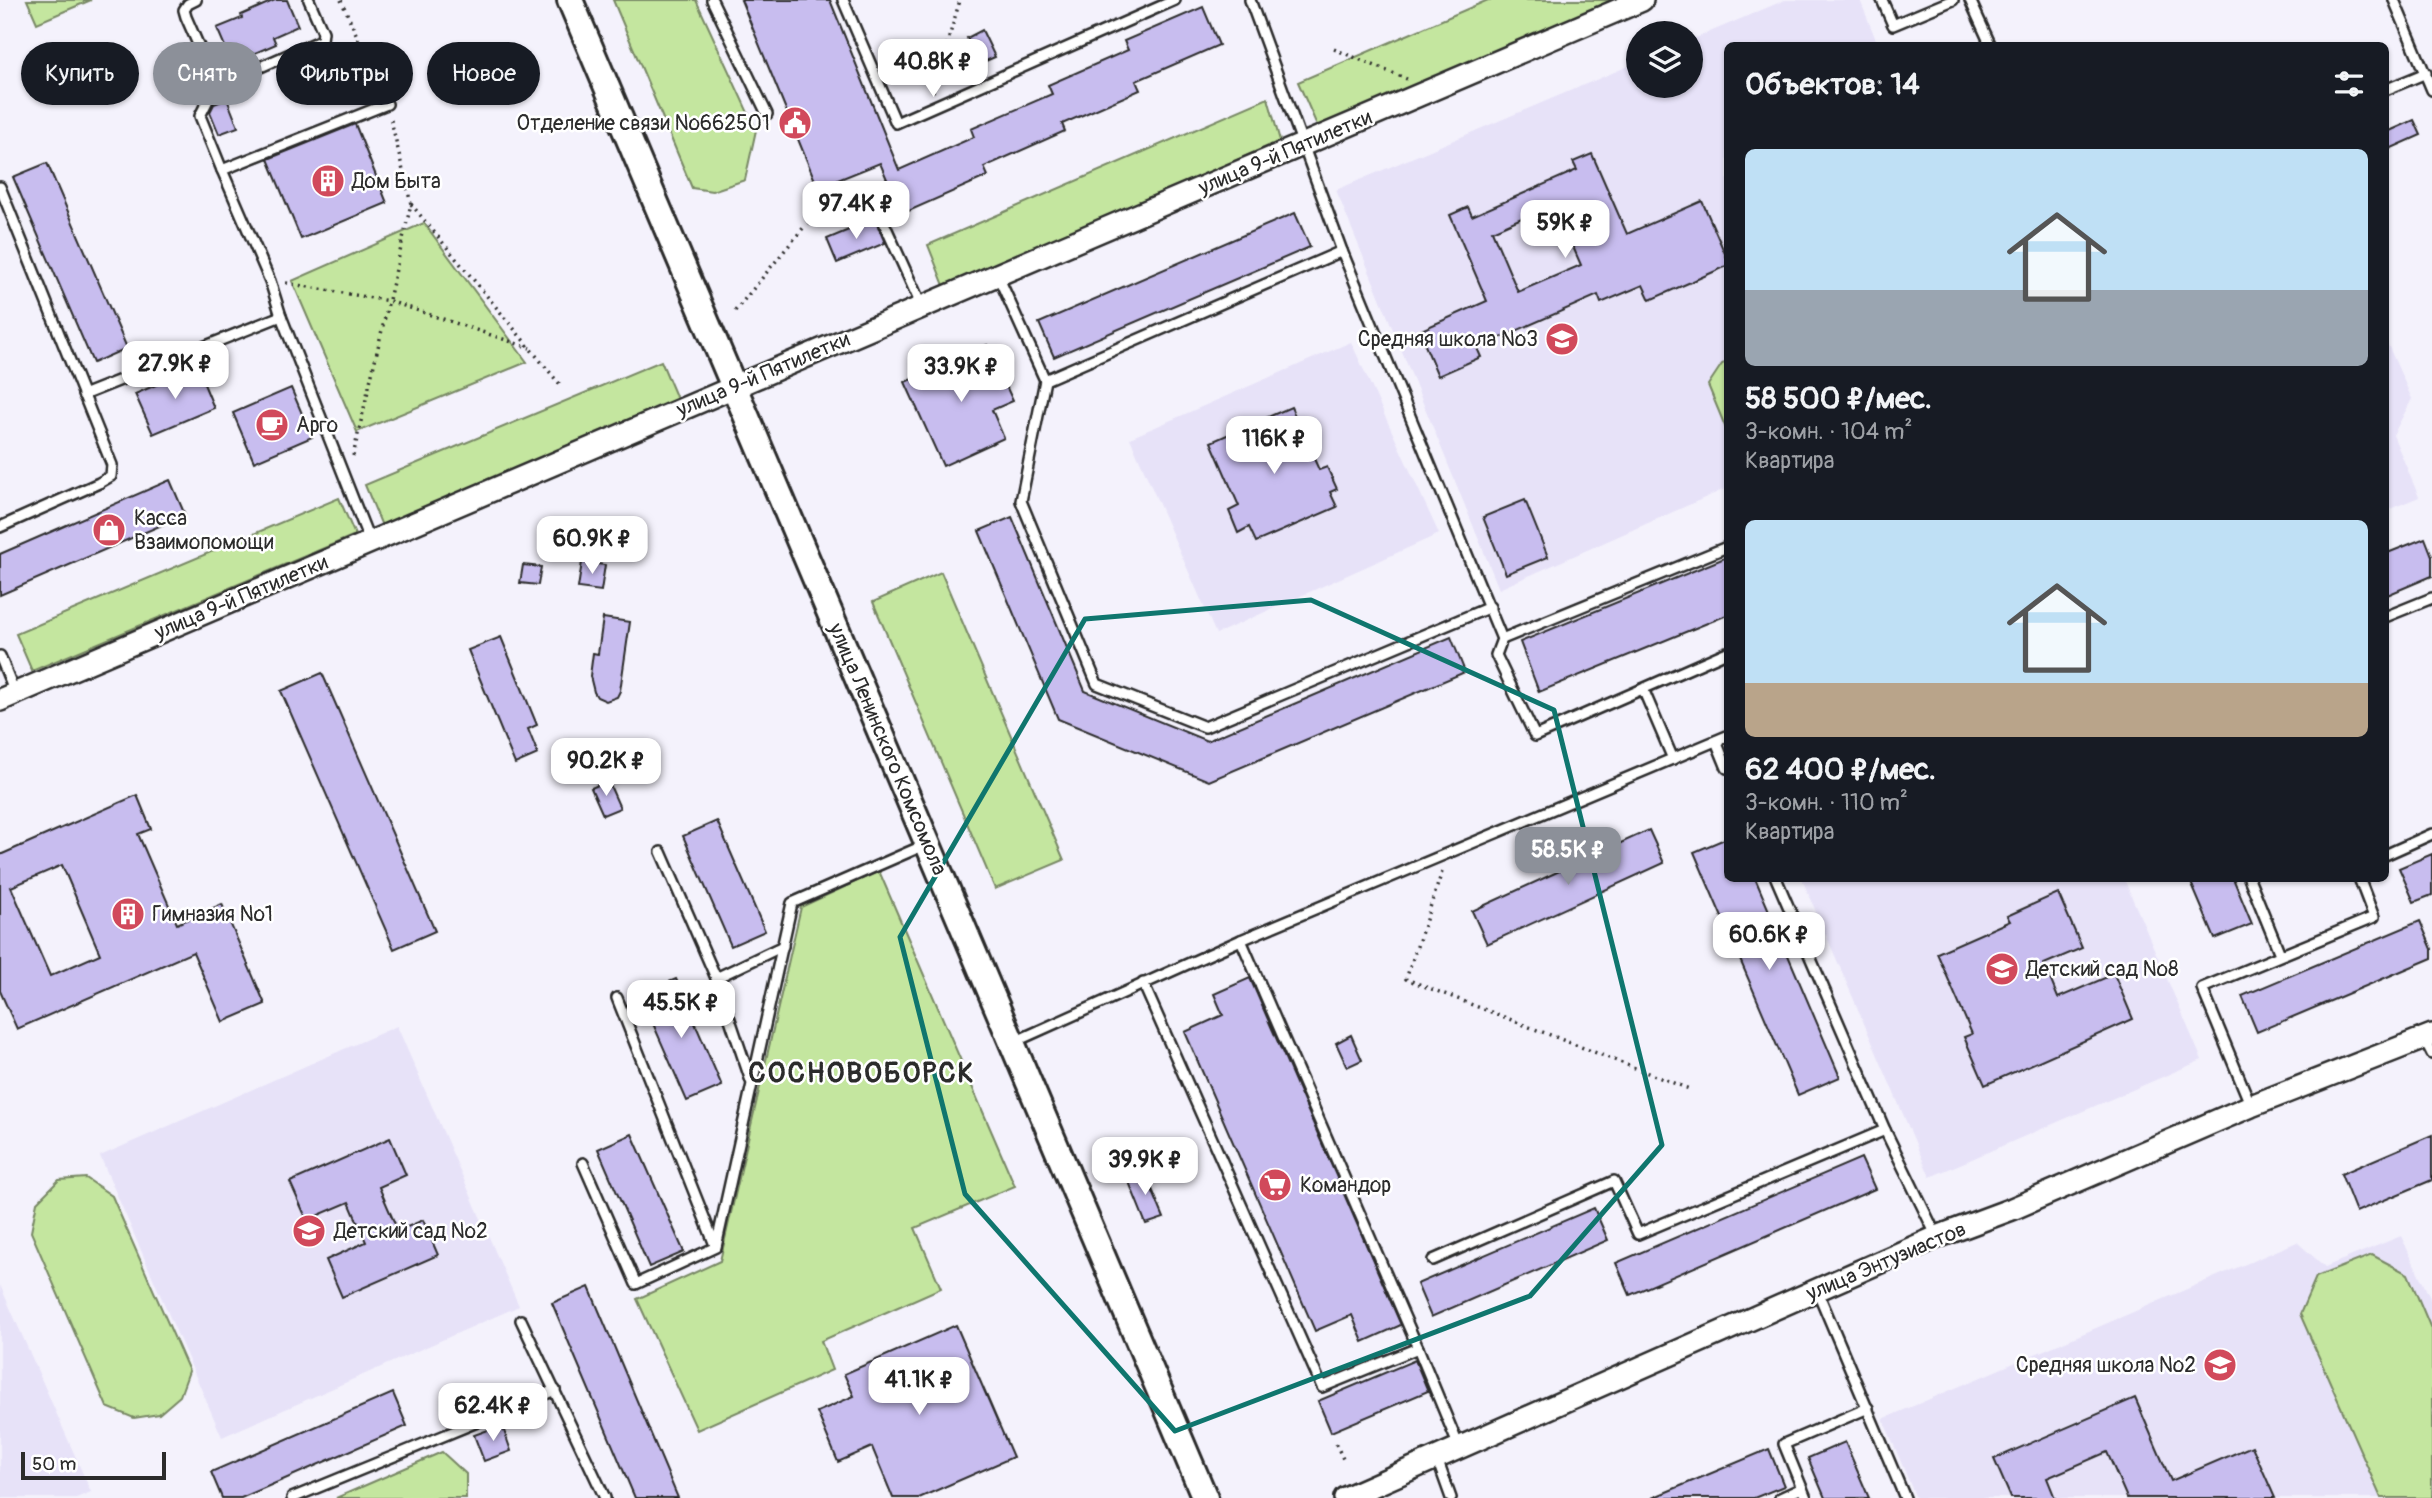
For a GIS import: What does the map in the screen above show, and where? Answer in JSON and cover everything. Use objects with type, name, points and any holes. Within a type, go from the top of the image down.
[{"type":"main road","name":"улица Ленинского Комсомола","points":[[570,0],[1205,1498]]},
{"type":"street","name":"улица 9-й Пятилетки","points":[[8,696],[1642,0]]},
{"type":"street","name":"улица Энтузиастов","points":[[1345,1498],[1937,1237],[2012,1209],[2250,1106],[2429,1042]]},
{"type":"lane","points":[[196,0],[184,10],[198,42]]},
{"type":"lane","points":[[262,66],[322,40],[323,32],[309,0]]},
{"type":"lane","points":[[712,0],[767,114]]},
{"type":"lane","points":[[844,0],[896,123],[1171,1]]},
{"type":"lane","points":[[1250,0],[1342,251],[1490,607],[1502,639],[1496,655],[1535,736],[1724,653]]},
{"type":"lane","points":[[1882,0],[1893,25],[1954,0]]},
{"type":"lane","points":[[1970,0],[1988,42]]},
{"type":"lane","points":[[2395,0],[2432,90]]},
{"type":"lane","points":[[2389,88],[2426,73]]},
{"type":"lane","points":[[206,105],[200,116],[270,281],[281,316],[370,542]]},
{"type":"lane","points":[[222,170],[384,105]]},
{"type":"lane","points":[[0,187],[112,465],[111,476],[0,527]]},
{"type":"lane","points":[[812,218],[870,192],[922,307]]},
{"type":"lane","points":[[1045,380],[1342,251]]},
{"type":"lane","points":[[998,275],[1045,380],[1021,501],[1097,684],[1205,727],[1490,607]]},
{"type":"lane","points":[[83,395],[281,316]]},
{"type":"lane","points":[[1502,639],[1724,548]]},
{"type":"lane","points":[[2389,615],[2432,598]]},
{"type":"lane","points":[[0,656],[8,696]]},
{"type":"lane","points":[[1643,689],[1673,759]]},
{"type":"lane","points":[[1012,1043],[1241,940],[1724,737]]},
{"type":"lane","points":[[1716,741],[1724,761]]},
{"type":"lane","points":[[2389,853],[2432,834]]},
{"type":"lane","points":[[716,1247],[792,903],[928,844]]},
{"type":"lane","points":[[661,852],[716,978],[751,1082]]},
{"type":"lane","points":[[1778,882],[1885,1130],[1937,1237]]},
{"type":"lane","points":[[2251,882],[2280,954]]},
{"type":"lane","points":[[2250,1106],[2202,988],[2374,917],[2360,882]]},
{"type":"lane","points":[[1241,940],[1460,1449]]},
{"type":"lane","points":[[716,978],[783,946]]},
{"type":"lane","points":[[1143,984],[1322,1387],[1418,1348]]},
{"type":"lane","points":[[617,998],[716,1247]]},
{"type":"lane","points":[[1433,1260],[1614,1181],[1638,1234],[1885,1130]]},
{"type":"lane","points":[[583,1163],[636,1284],[716,1247]]},
{"type":"lane","points":[[1817,1290],[1905,1498]]},
{"type":"lane","points":[[521,1320],[605,1498]]},
{"type":"lane","points":[[292,1498],[555,1390]]},
{"type":"lane","points":[[1780,1498],[1804,1493],[1784,1444],[1868,1408]]},
{"type":"lane","points":[[1437,1459],[1451,1498]]},
{"type":"path","points":[[341,0],[360,42]]},
{"type":"path","points":[[929,108],[960,0]]},
{"type":"path","points":[[1334,50],[1432,90]]},
{"type":"path","points":[[387,105],[411,204],[562,387]]},
{"type":"path","points":[[346,482],[411,204]]},
{"type":"path","points":[[735,311],[812,218]]},
{"type":"path","points":[[270,281],[389,300],[530,348]]},
{"type":"path","points":[[1448,853],[1406,979],[1689,1089]]},
{"type":"path","points":[[1336,1444],[1343,1461]]},
{"type":"highlighted area","points":[[1311,600],[1554,710],[1662,1145],[1530,1296],[1175,1431],[965,1194],[900,937],[1085,619]]},
{"type":"shaded area","name":"Средняя школа №3","points":[[1785,0],[1860,0],[1877,42],[1724,42],[1724,489],[1499,589],[1336,190],[1626,67],[1626,98],[1703,98],[1703,35]]},
{"type":"shaded area","points":[[1351,342],[1439,534],[1216,634],[1130,438]]},
{"type":"shaded area","points":[[2389,347],[2412,399],[2393,435],[2419,497],[2389,509]]},
{"type":"shaded area","name":"Детский сад №8","points":[[1803,882],[2125,882],[2202,1060],[1930,1177]]},
{"type":"shaded area","name":"Детский сад №2","points":[[397,1026],[519,1306],[222,1437],[100,1156]]},
{"type":"shaded area","name":"Средняя школа №2","points":[[2401,1236],[2432,1302],[2432,1498],[1916,1498],[1883,1419],[2297,1242],[2325,1267]]},
{"type":"shaded area","points":[[0,1285],[91,1492],[76,1498],[0,1498]]},
{"type":"green space","points":[[27,0],[91,0],[37,23]]},
{"type":"green space","points":[[613,0],[696,0],[756,130],[745,180],[712,191],[692,188]]},
{"type":"green space","points":[[1488,0],[1616,0],[1319,130],[1298,82]]},
{"type":"green space","points":[[1268,98],[1280,141],[945,288],[928,245]]},
{"type":"green space","points":[[424,223],[527,362],[357,432],[292,281]]},
{"type":"green space","points":[[661,361],[678,401],[382,526],[365,485]]},
{"type":"green space","points":[[1724,363],[1724,424],[1708,385]]},
{"type":"green space","points":[[339,498],[355,535],[32,671],[16,634]]},
{"type":"green space","points":[[941,572],[1064,860],[995,889],[873,602]]},
{"type":"green space","points":[[879,871],[1015,1186],[915,1228],[941,1288],[821,1341],[832,1370],[697,1430],[637,1299],[720,1261],[801,907]]},
{"type":"green space","points":[[86,1178],[112,1196],[189,1371],[180,1396],[159,1414],[134,1418],[107,1407],[31,1232],[37,1202],[59,1180]]},
{"type":"green space","points":[[2372,1255],[2408,1274],[2432,1331],[2432,1498],[2381,1498],[2300,1314],[2316,1277]]},
{"type":"green space","points":[[442,1452],[466,1474],[466,1498],[336,1498]]},
{"type":"building","points":[[275,0],[287,0],[298,26],[273,37],[276,44],[262,50],[262,42],[223,42],[217,28],[242,18],[241,15]]},
{"type":"building","points":[[741,0],[830,0],[899,170],[974,137],[971,129],[1052,94],[1048,85],[1128,50],[1124,41],[1203,7],[1219,45],[1136,81],[1140,90],[1062,124],[1065,131],[984,167],[988,176],[902,214],[880,163],[818,188]]},
{"type":"building","points":[[982,30],[995,57],[979,64],[967,38]]},
{"type":"building","points":[[214,105],[229,105],[238,127],[219,134],[210,112]]},
{"type":"building","points":[[2414,120],[2421,135],[2389,149],[2389,131]]},
{"type":"building","name":"Дом Быта","points":[[355,124],[387,203],[301,239],[268,159]]},
{"type":"building","points":[[1592,154],[1627,234],[1702,201],[1724,251],[1724,267],[1650,300],[1643,285],[1601,303],[1598,295],[1477,348],[1481,357],[1438,376],[1419,331],[1487,301],[1450,215],[1468,207],[1472,216],[1577,170],[1573,162]],"holes":[[[1554,204],[1581,265],[1518,292],[1492,231]]]},
{"type":"building","points":[[47,163],[127,348],[93,363],[13,177]]},
{"type":"building","points":[[1295,213],[1310,247],[1054,357],[1039,323]]},
{"type":"building","points":[[875,219],[885,243],[837,263],[827,239]]},
{"type":"building","points":[[987,345],[1013,401],[992,410],[1004,438],[943,466],[905,382]]},
{"type":"building","points":[[197,367],[214,408],[153,434],[135,394]]},
{"type":"building","name":"Арго","points":[[291,388],[312,437],[254,462],[233,413]]},
{"type":"building","points":[[1291,407],[1319,470],[1327,467],[1337,489],[1330,492],[1337,507],[1256,542],[1249,527],[1238,533],[1229,511],[1239,506],[1211,442]]},
{"type":"building","points":[[170,480],[185,515],[0,595],[0,554]]},
{"type":"building","points":[[1525,500],[1548,557],[1506,574],[1483,517]]},
{"type":"building","points":[[1012,517],[1085,691],[1207,741],[1451,637],[1465,672],[1209,781],[1058,719],[979,531]]},
{"type":"building","points":[[2425,538],[2432,556],[2432,576],[2389,594],[2389,552]]},
{"type":"building","points":[[1724,558],[1724,616],[1539,692],[1520,642]]},
{"type":"building","points":[[582,562],[605,565],[601,591],[578,588]]},
{"type":"building","points":[[523,565],[541,567],[538,585],[520,583]]},
{"type":"building","points":[[603,618],[630,622],[620,691],[617,697],[606,701],[597,697],[590,676],[593,653],[598,654]]},
{"type":"building","points":[[501,637],[537,725],[528,729],[538,754],[515,764],[468,650]]},
{"type":"building","points":[[322,673],[435,931],[394,949],[281,691]]},
{"type":"building","points":[[608,781],[620,808],[603,815],[591,788]]},
{"type":"building","name":"Гимназия №1","points":[[137,795],[151,829],[138,834],[177,924],[222,904],[265,1004],[223,1022],[193,952],[17,1029],[0,991],[0,855]],"holes":[[[62,865],[100,954],[50,976],[11,887]]]},
{"type":"building","points":[[717,821],[765,931],[731,946],[683,836]]},
{"type":"building","points":[[1649,830],[1664,863],[1487,944],[1472,911]]},
{"type":"building","points":[[1724,839],[1724,882],[1757,882],[1840,1077],[1798,1095],[1694,852]]},
{"type":"building","points":[[2432,854],[2432,895],[2414,902],[2399,868]]},
{"type":"building","points":[[2191,882],[2235,882],[2252,924],[2215,939]]},
{"type":"building","points":[[2058,893],[2082,948],[2044,964],[2058,998],[2114,974],[2133,1019],[1985,1085],[1964,1037],[1972,1034],[1937,953],[2010,921],[2007,916]]},
{"type":"building","points":[[2420,921],[2432,949],[2432,958],[2257,1032],[2242,996]]},
{"type":"building","points":[[1250,978],[1401,1325],[1363,1342],[1352,1315],[1315,1331],[1185,1032],[1223,1015],[1214,994]]},
{"type":"building","points":[[676,979],[722,1086],[687,1101],[640,994]]},
{"type":"building","points":[[1351,1035],[1362,1060],[1347,1067],[1336,1043]]},
{"type":"building","points":[[632,1134],[684,1252],[649,1267],[598,1149]]},
{"type":"building","points":[[2432,1135],[2432,1180],[2356,1212],[2341,1174]]},
{"type":"building","points":[[390,1138],[406,1175],[379,1187],[398,1231],[423,1220],[438,1255],[342,1297],[326,1260],[366,1242],[349,1202],[307,1220],[290,1182]]},
{"type":"building","points":[[1861,1158],[1875,1189],[1630,1295],[1616,1263]]},
{"type":"building","points":[[1144,1170],[1164,1218],[1146,1224],[1127,1177]]},
{"type":"building","points":[[1594,1208],[1608,1240],[1431,1317],[1417,1284]]},
{"type":"building","points":[[589,1287],[678,1498],[635,1498],[552,1303]]},
{"type":"building","points":[[956,1325],[1013,1457],[919,1498],[893,1498],[872,1447],[838,1462],[817,1412],[854,1396],[844,1374]]},
{"type":"building","points":[[1415,1360],[1428,1391],[1331,1432],[1318,1401]]},
{"type":"building","points":[[393,1393],[407,1426],[241,1498],[222,1498],[211,1472]]},
{"type":"building","points":[[2135,1398],[2171,1481],[2252,1446],[2275,1498],[2127,1498],[2107,1452],[2047,1478],[2055,1498],[2011,1498],[1994,1459]]},
{"type":"building","points":[[502,1425],[511,1451],[484,1461],[474,1435]]},
{"type":"building","points":[[1845,1442],[1869,1498],[1825,1498],[1808,1458]]},
{"type":"building","points":[[1769,1449],[1784,1486],[1754,1498],[1652,1498]]},
{"type":"place","name":"Отделение связи №662501","points":[[795,123]]},
{"type":"place","name":"Дом Быта","points":[[328,181]]},
{"type":"place","name":"Средняя школа №3","points":[[1562,339]]},
{"type":"place","name":"Арго","points":[[272,425]]},
{"type":"place","name":"Касса Взаимопомощи","points":[[109,530]]},
{"type":"place","name":"Гимназия №1","points":[[128,914]]},
{"type":"place","name":"Детский сад №8","points":[[2002,969]]},
{"type":"place","name":"Командор","points":[[1275,1185]]},
{"type":"place","name":"Детский сад №2","points":[[309,1231]]},
{"type":"place","name":"Средняя школа №2","points":[[2220,1365]]},
{"type":"district","name":"СОСНОВОБОРСК","points":[[862,1072]]}]
